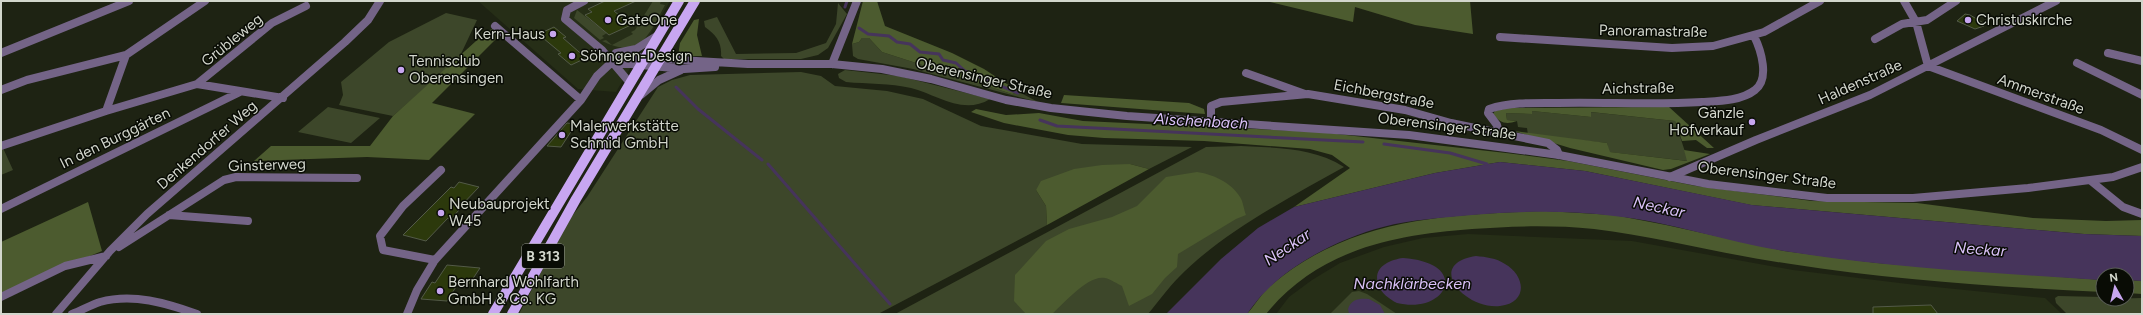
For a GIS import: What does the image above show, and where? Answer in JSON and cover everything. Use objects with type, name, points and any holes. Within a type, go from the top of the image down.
[{"type":"main road","name":"B 313","points":[[493,314],[679,1]]},
{"type":"main road","name":"B 313","points":[[512,314],[576,199],[695,1]]},
{"type":"street","points":[[1,54],[129,1]]},
{"type":"street","points":[[1,90],[27,80],[126,55],[205,1]]},
{"type":"street","name":"Denkendorfer Weg","points":[[56,314],[105,256],[147,214],[283,98],[368,20],[380,1]]},
{"type":"street","points":[[584,1],[567,10],[565,19],[602,50],[630,83]]},
{"type":"street","points":[[832,64],[857,1]]},
{"type":"street","name":"Panoramastraße","points":[[1500,37],[1686,48],[1713,46],[1754,36],[1794,18],[1820,1]]},
{"type":"street","points":[[1904,1],[1916,22],[1928,66]]},
{"type":"street","points":[[1875,39],[1902,24],[1927,20],[1956,1]]},
{"type":"street","name":"Haldenstraße","points":[[1670,177],[1756,140],[1870,95],[2056,1]]},
{"type":"street","name":"Grübleweg","points":[[197,84],[272,23],[306,6]]},
{"type":"street","points":[[496,26],[558,82],[581,100]]},
{"type":"street","points":[[616,53],[636,49],[659,35]]},
{"type":"street","name":"Aichstraße","points":[[1499,132],[1497,125],[1488,113],[1489,109],[1498,106],[1702,101],[1744,96],[1755,90],[1760,82],[1762,64],[1760,49],[1754,36]]},
{"type":"street","points":[[602,50],[642,62]]},
{"type":"street","points":[[2108,53],[2142,61]]},
{"type":"street","points":[[106,111],[126,55]]},
{"type":"street","points":[[407,314],[417,290],[435,260],[581,100],[597,76],[612,62],[659,63]]},
{"type":"street","points":[[2077,62],[2142,94]]},
{"type":"street","name":"Oberensinger Straße","points":[[659,63],[684,68],[748,64]]},
{"type":"street","name":"Oberensinger Straße","points":[[659,63],[832,64],[908,74],[1006,100],[1051,108],[1090,113],[1374,131],[1559,155],[1670,177],[1788,194],[1827,198],[1875,199],[1958,195],[2091,181],[2113,177],[2142,167]]},
{"type":"street","name":"Ammerstraße","points":[[1928,66],[2101,130],[2142,150]]},
{"type":"street","points":[[638,98],[660,80],[684,68]]},
{"type":"street","points":[[1246,73],[1308,94]]},
{"type":"street","points":[[1,146],[106,111],[197,84],[283,98]]},
{"type":"street","name":"In den Burggärten","points":[[1,208],[240,92]]},
{"type":"street","name":"Eichbergstraße","points":[[1211,121],[1211,106],[1221,102],[1308,94],[1405,110],[1451,122],[1548,142],[1557,150],[1559,155]]},
{"type":"street","points":[[435,260],[383,250],[380,236],[403,206],[441,170]]},
{"type":"street","name":"Ginsterweg","points":[[105,256],[224,180],[236,177],[357,178]]},
{"type":"street","points":[[2091,181],[2124,207],[2142,214]]},
{"type":"street","points":[[169,215],[248,221]]},
{"type":"street","points":[[1,297],[65,266],[105,256]]},
{"type":"street","points":[[72,314],[100,302],[134,299],[172,305],[197,314]]},
{"type":"shaded area","points":[[478,1],[670,1],[616,92],[578,89]]},
{"type":"shaded area","points":[[653,1],[661,1],[660,4],[665,5],[654,26],[642,41],[634,46],[626,48],[612,45],[633,34],[631,32],[635,30]]},
{"type":"shaded area","points":[[838,3],[847,14],[828,48],[818,55],[801,59],[724,59],[721,56],[718,39],[705,27],[704,21],[717,17],[736,54],[796,53],[826,43],[836,24]]},
{"type":"shaded area","points":[[577,10],[607,33],[602,36],[604,38],[600,40],[574,18]]},
{"type":"shaded area","name":"Tennisclub Oberensingen","points":[[446,13],[477,20],[459,58],[393,116],[339,105],[343,95],[341,82],[389,42]]},
{"type":"shaded area","points":[[862,38],[869,38],[882,52],[1012,94],[1019,92],[1038,102],[913,69],[858,59],[853,56],[852,44],[859,42]]},
{"type":"shaded area","points":[[606,40],[612,45],[602,41]]},
{"type":"shaded area","points":[[845,70],[899,76],[990,99],[980,104],[960,105],[903,86],[846,82],[839,78],[838,74]]},
{"type":"shaded area","points":[[801,72],[821,76],[835,86],[887,91],[923,99],[981,126],[1082,144],[1192,147],[1149,169],[1130,164],[1036,190],[1046,206],[1047,225],[878,314],[519,314],[568,221],[587,197],[658,87],[672,80],[690,75]]},
{"type":"shaded area","points":[[328,107],[380,118],[351,143],[298,132]]},
{"type":"shaded area","points":[[1532,111],[1591,117],[1590,112],[1675,121],[1688,161],[1609,152],[1607,143],[1528,135],[1527,128],[1518,127],[1517,121],[1507,120],[1506,113],[1532,114]]},
{"type":"shaded area","points":[[1241,146],[1281,148],[1307,152],[1332,160],[1344,167],[1279,203],[1236,230],[1216,245],[1179,277],[1148,314],[895,314],[1206,147]]},
{"type":"shaded area","points":[[3,148],[13,170],[1,175],[1,149]]},
{"type":"shaded area","points":[[1468,234],[1632,241],[1793,270],[1916,285],[2045,298],[2062,314],[1276,314],[1289,297],[1312,280],[1340,263],[1384,247],[1423,238]]},
{"type":"shaded area","points":[[1359,291],[1367,294],[1397,314],[1330,314],[1352,292]]},
{"type":"shaded area","points":[[2058,296],[2095,297],[2095,307],[2135,307],[2135,298],[2142,298],[2142,314],[2067,314],[2056,303],[2055,298]]},
{"type":"green space","points":[[863,1],[877,1],[885,26],[952,53],[984,69],[1019,92],[1012,94],[882,52],[869,38],[862,38],[859,42],[852,44]]},
{"type":"green space","points":[[1266,1],[1470,1],[1473,34],[1415,25],[1355,7],[1353,22]]},
{"type":"green space","points":[[699,19],[697,35],[702,56],[678,56],[680,43],[694,20]]},
{"type":"green space","points":[[494,28],[501,34],[432,103],[475,114],[429,160],[367,157],[254,161],[271,146],[370,146],[393,116],[486,32]]},
{"type":"green space","points":[[1064,95],[1189,103],[1204,109],[1205,114],[1061,103]]},
{"type":"green space","points":[[1669,107],[1714,148],[1707,148],[1696,140],[1682,141],[1675,121],[1591,112],[1591,117],[1532,111],[1532,114],[1506,113],[1507,120],[1517,121],[1506,123],[1498,119],[1493,114],[1495,111],[1508,108]]},
{"type":"green space","points":[[976,109],[1006,115],[1039,113],[1083,121],[1319,132],[1568,161],[1696,186],[1812,201],[1917,203],[2033,218],[2106,221],[2142,220],[2142,236],[2084,234],[1751,205],[1585,171],[1500,162],[1435,173],[1294,207],[1350,168],[1332,155],[1310,149],[1204,141],[1104,138],[1068,135],[1004,123],[971,112]]},
{"type":"green space","points":[[1514,131],[1607,143],[1610,152],[1687,161],[1684,150],[1710,154],[1671,169],[1663,170],[1570,148]]},
{"type":"green space","points":[[1130,164],[1149,169],[1047,225],[1046,206],[1036,190],[1041,181],[1074,169],[1102,165]]},
{"type":"green space","points":[[1197,172],[1215,177],[1232,187],[1241,199],[1246,215],[1236,219],[1178,254],[1177,267],[1165,278],[1152,294],[1129,306],[1122,286],[1112,280],[1099,278],[1084,285],[1052,314],[1026,314],[1014,301],[1015,275],[1046,241],[1069,229],[1112,217],[1137,206],[1166,177]]},
{"type":"green space","points":[[88,202],[102,251],[1,293],[1,242]]},
{"type":"green space","points":[[1546,211],[1614,215],[1784,251],[1877,263],[2095,279],[2095,292],[1908,279],[1830,270],[1742,256],[1619,232],[1548,226],[1472,229],[1387,241],[1360,249],[1334,260],[1310,274],[1287,292],[1266,314],[1247,314],[1268,288],[1299,265],[1331,247],[1364,234],[1399,224],[1435,218],[1509,212]]},
{"type":"green space","points":[[2135,281],[2142,281],[2142,294],[2135,294]]},
{"type":"water","name":"Neckar","points":[[1500,162],[1585,171],[1752,205],[2084,234],[2142,236],[2142,281],[2135,281],[2135,267],[2095,267],[2095,280],[1902,266],[1784,251],[1636,219],[1596,214],[1525,212],[1428,219],[1405,222],[1368,231],[1321,251],[1291,269],[1278,279],[1261,296],[1247,314],[1166,314],[1221,259],[1258,228],[1294,207],[1435,173]]},
{"type":"water","name":"Nachklärbecken","points":[[1476,256],[1498,260],[1512,269],[1517,275],[1521,288],[1516,300],[1509,304],[1500,306],[1487,305],[1474,301],[1463,294],[1455,286],[1452,276],[1453,268],[1461,261]]},
{"type":"water","name":"Nachklärbecken","points":[[1403,258],[1425,262],[1438,269],[1445,278],[1445,287],[1439,295],[1429,302],[1414,305],[1397,303],[1383,293],[1379,287],[1377,278],[1380,269],[1383,265]]},
{"type":"water","points":[[1359,299],[1369,299],[1380,305],[1385,314],[1349,314],[1348,309],[1351,303]]},
{"type":"building","name":"GateOne","points":[[605,1],[636,1],[614,11],[631,25],[609,35],[585,15],[592,12],[588,9]]},
{"type":"building","name":"Christuskirche","points":[[1965,14],[1970,15],[1985,24],[1984,26],[1975,29],[1957,21]]},
{"type":"building","points":[[554,27],[566,37],[563,38],[586,58],[571,65],[558,54],[561,53],[543,38],[546,36],[541,33]]},
{"type":"building","name":"Malerwerkstätte Schmid GmbH","points":[[567,123],[576,124],[561,147],[547,146]]},
{"type":"building","name":"Neubauprojekt W45","points":[[459,182],[479,187],[458,209],[460,209],[451,219],[448,218],[426,241],[403,235],[451,187],[454,188]]},
{"type":"building","name":"Bernhard Wohlfarth GmbH & Co. KG","points":[[447,265],[480,268],[470,283],[459,282],[447,301],[421,299],[432,282],[435,283]]},
{"type":"building","points":[[1931,305],[1938,314],[1873,314],[1873,307]]},
{"type":"waterway","name":"Aischenbach","points":[[845,7],[847,1]]},
{"type":"waterway","name":"Aischenbach","points":[[859,28],[868,34],[889,36],[897,42],[910,44],[920,52],[939,54],[943,60],[956,63],[965,71],[1018,93]]},
{"type":"waterway","points":[[676,87],[698,109],[762,160]]},
{"type":"waterway","name":"Aischenbach","points":[[1040,120],[1057,126],[1363,142]]},
{"type":"waterway","name":"Aischenbach","points":[[1384,144],[1450,153],[1487,164]]},
{"type":"waterway","points":[[768,164],[890,304]]},
{"type":"place","name":"GateOne","points":[[608,20]]},
{"type":"place","name":"Christuskirche","points":[[1968,20]]},
{"type":"place","name":"Kern-Haus","points":[[553,34]]},
{"type":"place","name":"Söhngen-Design","points":[[572,56]]},
{"type":"place","name":"Tennisclub Oberensingen","points":[[401,70]]},
{"type":"place","name":"Gänzle Hofverkauf","points":[[1752,122]]},
{"type":"place","name":"Malerwerkstätte Schmid GmbH","points":[[562,135]]},
{"type":"place","name":"Neubauprojekt W45","points":[[441,213]]},
{"type":"place","name":"Bernhard Wohlfarth GmbH & Co. KG","points":[[440,291]]}]
